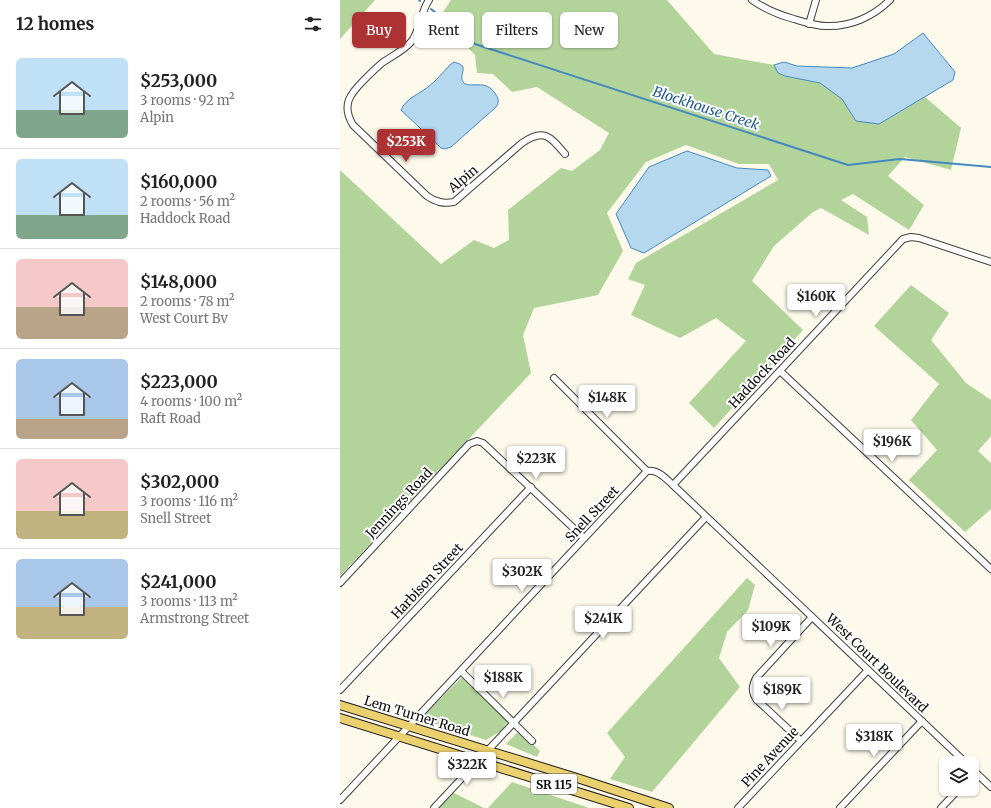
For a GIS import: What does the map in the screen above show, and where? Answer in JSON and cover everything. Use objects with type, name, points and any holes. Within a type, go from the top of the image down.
[{"type":"main road","name":"Lem Turner Road","points":[[340,705],[669,808]]},
{"type":"main road","name":"Lem Turner Road","points":[[340,718],[629,808]]},
{"type":"main road","points":[[598,798],[601,786]]},
{"type":"street","points":[[340,108],[347,109],[350,96],[355,89],[378,67],[401,52],[413,40],[420,25],[424,8],[430,0]]},
{"type":"street","points":[[752,0],[772,12],[809,24],[826,26],[839,26],[863,19],[875,13],[890,0]]},
{"type":"street","points":[[809,24],[816,0]]},
{"type":"street","name":"Alpin","points":[[347,109],[349,119],[353,125],[427,196],[440,203],[454,202],[532,136],[548,136],[565,154]]},
{"type":"street","name":"Haddock Road","points":[[673,485],[903,240],[911,237],[919,238],[991,262]]},
{"type":"street","points":[[780,371],[991,569]]},
{"type":"street","points":[[554,378],[647,472]]},
{"type":"street","name":"Jennings Road","points":[[340,583],[469,444],[477,441],[483,443],[531,487]]},
{"type":"street","name":"West Court Boulevard","points":[[647,472],[652,470],[658,472],[673,485],[959,756]]},
{"type":"street","name":"Snell Street","points":[[340,800],[647,472]]},
{"type":"street","points":[[531,487],[584,538]]},
{"type":"street","name":"Harbison Street","points":[[340,690],[531,487]]},
{"type":"street","points":[[434,808],[706,517]]},
{"type":"street","points":[[800,740],[757,700],[753,695],[752,690],[756,678],[812,617]]},
{"type":"street","name":"Pine Avenue","points":[[738,808],[800,740],[868,670]]},
{"type":"street","points":[[461,671],[532,741]]},
{"type":"street","points":[[840,808],[922,721]]},
{"type":"street","points":[[979,777],[991,787]]},
{"type":"street","points":[[941,808],[952,796]]},
{"type":"green space","points":[[340,0],[375,0],[364,12],[352,12],[352,26],[340,39]]},
{"type":"green space","points":[[451,0],[667,0],[714,54],[774,65],[778,73],[785,76],[820,83],[842,99],[856,121],[879,124],[925,97],[961,128],[951,170],[905,157],[888,176],[924,205],[909,230],[853,194],[841,200],[867,217],[869,235],[821,208],[813,212],[774,246],[752,281],[803,330],[714,428],[689,403],[746,341],[716,318],[680,338],[631,315],[645,285],[628,279],[636,263],[778,180],[769,164],[739,164],[686,145],[646,162],[607,213],[623,251],[598,295],[534,308],[523,335],[531,373],[340,576],[340,170],[441,264],[474,240],[494,248],[509,240],[508,210],[561,168],[572,171],[600,150],[609,133],[537,87],[512,92],[493,74],[477,73],[475,55],[468,48],[474,48],[474,12],[443,12]]},
{"type":"green space","points":[[911,285],[949,313],[931,340],[966,383],[991,400],[991,436],[978,451],[991,463],[991,509],[965,532],[909,480],[937,450],[911,420],[939,384],[874,326]]},
{"type":"green space","points":[[747,578],[755,585],[748,610],[727,632],[719,658],[740,687],[652,792],[610,779],[625,757],[607,733]]},
{"type":"green space","points":[[462,677],[508,721],[501,731],[486,740],[426,721],[425,714]]},
{"type":"green space","points":[[519,731],[540,751],[537,757],[506,744]]},
{"type":"green space","points":[[512,782],[589,808],[488,808]]},
{"type":"green space","points":[[452,792],[484,808],[438,808]]},
{"type":"water","points":[[923,33],[955,72],[953,80],[879,124],[856,121],[842,99],[820,83],[785,76],[778,73],[774,65],[784,62],[797,66],[852,68],[894,54]]},
{"type":"water","points":[[454,62],[463,67],[463,82],[470,85],[488,86],[496,95],[498,102],[496,107],[451,147],[445,149],[441,148],[401,110],[406,102],[431,85]]},
{"type":"water","points":[[687,151],[737,168],[768,170],[771,176],[644,253],[631,248],[616,214],[649,167]]},
{"type":"waterway","name":"Blockhouse Creek","points":[[431,9],[475,44],[848,165],[900,159],[991,167]]}]
